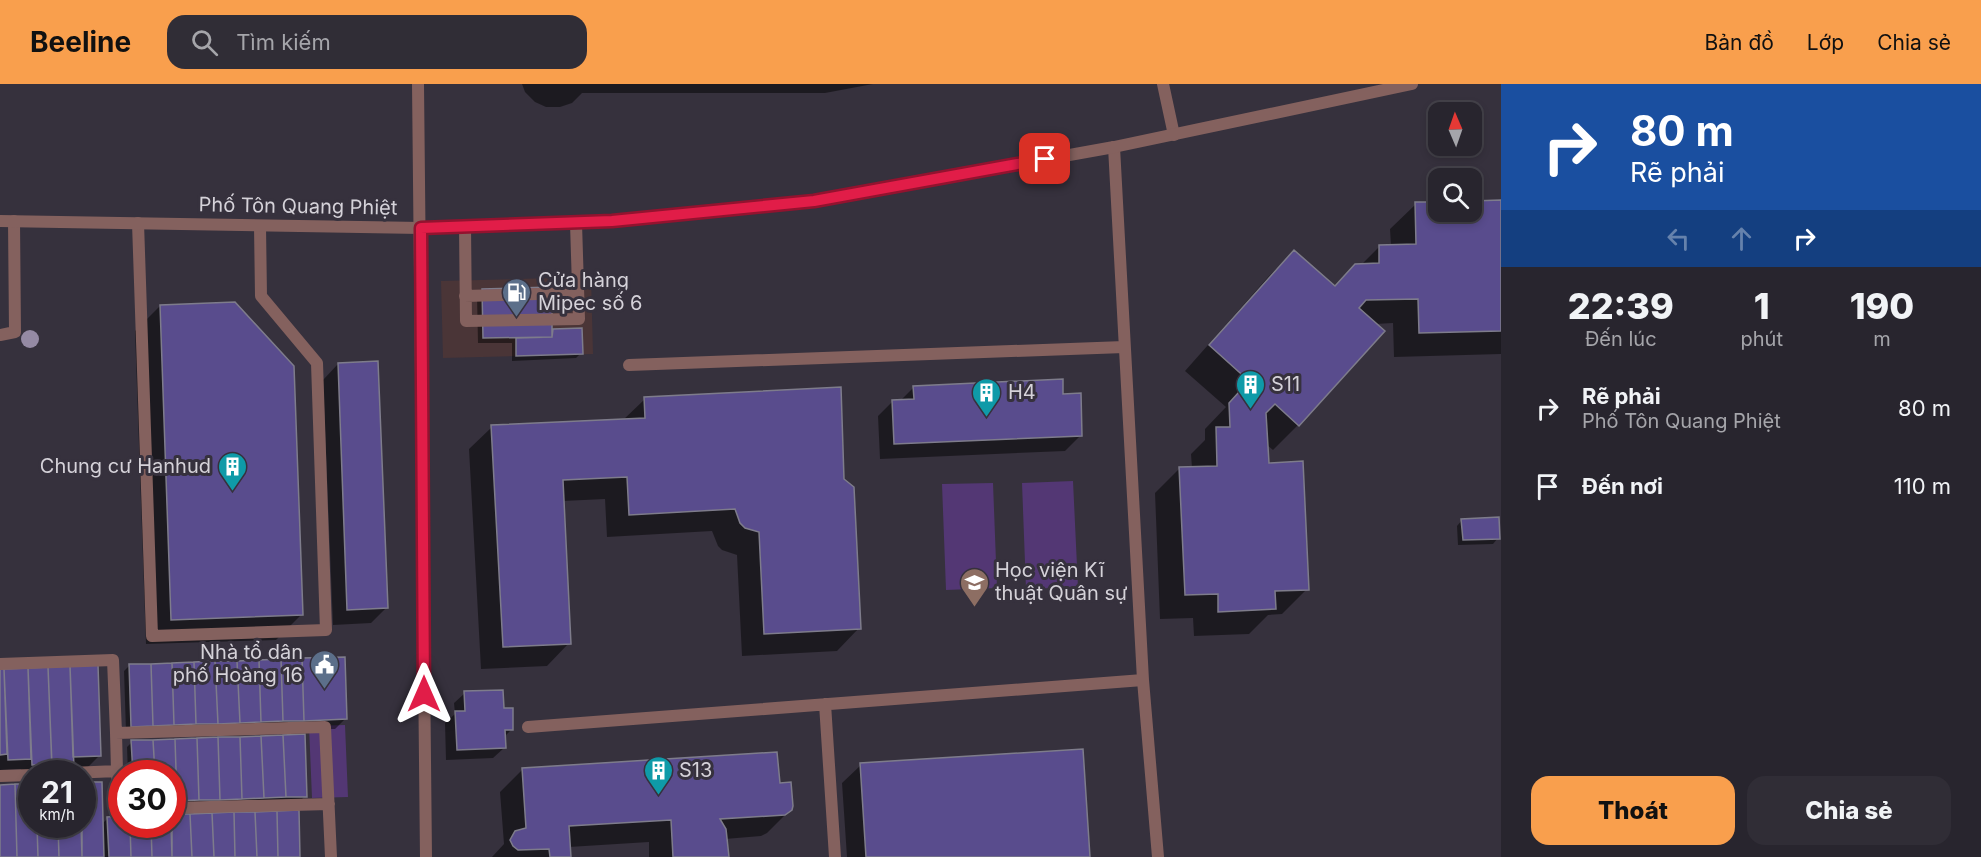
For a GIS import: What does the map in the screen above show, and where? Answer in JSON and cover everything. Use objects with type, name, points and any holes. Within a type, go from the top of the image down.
[{"type":"street","points":[[418,84],[426,857]]},
{"type":"street","points":[[1163,84],[1174,135]]},
{"type":"street","name":"Phố Tôn Quang Phiệt","points":[[0,221],[421,228],[612,221],[814,201],[1114,147],[1412,84]]},
{"type":"street","points":[[1114,147],[1143,680],[1158,857]]},
{"type":"street","points":[[0,335],[15,332],[14,221]]},
{"type":"street","points":[[138,223],[152,636],[326,630],[317,363],[261,296],[260,226]]},
{"type":"street","points":[[465,226],[466,321],[579,319],[576,223]]},
{"type":"street","points":[[465,296],[578,293]]},
{"type":"street","points":[[629,365],[1124,347]]},
{"type":"street","points":[[0,664],[113,660],[117,760]]},
{"type":"street","points":[[528,727],[1143,680]]},
{"type":"street","points":[[825,704],[835,857]]},
{"type":"street","points":[[116,733],[325,727],[331,857]]},
{"type":"street","points":[[0,776],[18,775]]},
{"type":"street","points":[[186,808],[328,804]]},
{"type":"shaded area","name":"Cửa hàng Mipec số 6","points":[[591,277],[593,354],[443,358],[441,281]]},
{"type":"shaded area","points":[[1073,481],[1078,587],[1026,589],[1022,483]]},
{"type":"shaded area","points":[[993,483],[997,588],[946,590],[942,484]]},
{"type":"shaded area","points":[[345,725],[348,797],[312,798],[309,726]]},
{"type":"building","name":"S11","points":[[1501,200],[1501,331],[1419,333],[1418,299],[1366,300],[1359,308],[1385,331],[1299,426],[1275,404],[1266,413],[1269,463],[1303,461],[1309,590],[1275,591],[1276,609],[1218,612],[1218,594],[1185,595],[1179,467],[1217,466],[1216,427],[1230,427],[1229,403],[1249,381],[1209,345],[1294,250],[1335,286],[1355,264],[1379,263],[1379,245],[1416,244],[1415,202],[1428,202],[1428,222],[1482,222],[1482,201]]},
{"type":"building","points":[[552,287],[552,337],[483,338],[482,289]]},
{"type":"building","name":"Chung cư Hanhud","points":[[235,302],[294,366],[303,615],[171,620],[160,305]]},
{"type":"building","points":[[582,328],[583,354],[516,356],[516,338],[552,337],[553,329]]},
{"type":"building","points":[[378,361],[388,608],[347,610],[338,363]]},
{"type":"building","name":"H4","points":[[1063,379],[1063,394],[1081,393],[1082,436],[894,444],[892,400],[914,399],[913,386]]},
{"type":"building","points":[[841,387],[844,479],[854,487],[861,629],[764,634],[759,532],[745,528],[740,523],[735,509],[629,515],[627,477],[563,480],[571,644],[503,647],[491,425],[645,418],[644,397]]},
{"type":"building","points":[[1499,517],[1500,539],[1463,540],[1461,519]]},
{"type":"building","name":"Nhà tổ dân phố Hoàng 16","points":[[345,657],[347,719],[304,721],[302,658]]},
{"type":"building","points":[[302,658],[304,721],[283,721],[281,659]]},
{"type":"building","points":[[281,659],[283,721],[261,722],[259,660]]},
{"type":"building","points":[[259,660],[261,722],[240,723],[237,661]]},
{"type":"building","points":[[215,661],[237,661],[240,723],[218,724]]},
{"type":"building","points":[[215,661],[218,724],[196,724],[194,662]]},
{"type":"building","points":[[194,662],[196,724],[174,725],[172,663]]},
{"type":"building","points":[[172,663],[174,725],[153,726],[151,664]]},
{"type":"building","points":[[129,664],[151,664],[153,726],[131,727]]},
{"type":"building","points":[[98,665],[101,756],[73,757],[70,666]]},
{"type":"building","points":[[70,666],[74,760],[52,760],[48,667]]},
{"type":"building","points":[[48,667],[52,760],[32,760],[28,668]]},
{"type":"building","points":[[28,668],[31,759],[8,760],[4,669]]},
{"type":"building","points":[[0,669],[4,669],[7,754],[0,755]]},
{"type":"building","points":[[503,690],[504,708],[513,708],[513,730],[505,730],[506,748],[457,750],[455,711],[465,711],[464,691]]},
{"type":"building","points":[[305,734],[307,797],[286,797],[283,735]]},
{"type":"building","points":[[283,735],[286,797],[264,798],[261,736]]},
{"type":"building","points":[[261,736],[264,798],[242,799],[240,737]]},
{"type":"building","points":[[218,737],[240,737],[242,799],[220,800]]},
{"type":"building","points":[[218,737],[220,800],[199,800],[197,738]]},
{"type":"building","points":[[197,738],[199,800],[186,801],[186,760],[176,760],[175,739]]},
{"type":"building","points":[[175,739],[176,760],[154,760],[153,740]]},
{"type":"building","points":[[131,740],[153,740],[154,760],[132,760]]},
{"type":"building","points":[[1083,749],[1090,857],[866,857],[860,763]]},
{"type":"building","name":"S13","points":[[777,752],[780,783],[791,782],[792,810],[785,815],[720,819],[726,829],[729,857],[673,857],[671,820],[569,826],[571,857],[550,857],[549,849],[518,850],[510,840],[515,831],[526,828],[522,768]]},
{"type":"building","points":[[96,782],[102,782],[104,857],[82,857],[82,838],[96,838]]},
{"type":"building","points":[[15,784],[18,784],[18,838],[37,838],[38,857],[17,857]]},
{"type":"building","points":[[15,784],[17,857],[0,857],[0,785]]},
{"type":"building","points":[[299,810],[300,857],[278,857],[277,811]]},
{"type":"building","points":[[277,811],[278,857],[257,857],[255,812]]},
{"type":"building","points":[[234,812],[255,812],[257,857],[235,857]]},
{"type":"building","points":[[234,812],[235,857],[214,857],[212,813]]},
{"type":"building","points":[[212,813],[214,857],[192,857],[190,814]]},
{"type":"building","points":[[186,814],[190,814],[192,857],[172,857],[172,838],[186,838]]},
{"type":"building","points":[[37,838],[58,838],[59,857],[38,857]]},
{"type":"building","points":[[58,838],[81,838],[82,857],[59,857]]},
{"type":"building","points":[[108,838],[130,838],[131,857],[109,857]]},
{"type":"building","points":[[130,838],[151,838],[152,857],[131,857]]},
{"type":"building","points":[[151,838],[171,838],[172,857],[152,857]]},
{"type":"place","name":"Cửa hàng Mipec số 6","points":[[517,318]]},
{"type":"place","name":"S11","points":[[1250,410]]},
{"type":"place","name":"H4","points":[[987,418]]},
{"type":"place","name":"Chung cư Hanhud","points":[[232,492]]},
{"type":"place","name":"Học viện Kĩ thuật Quân sự","points":[[974,608]]},
{"type":"place","name":"Nhà tổ dân phố Hoàng 16","points":[[324,690]]},
{"type":"place","name":"S13","points":[[658,796]]},
{"type":"route","points":[[424,694],[421,228],[612,221],[814,201],[1045,159]]}]
